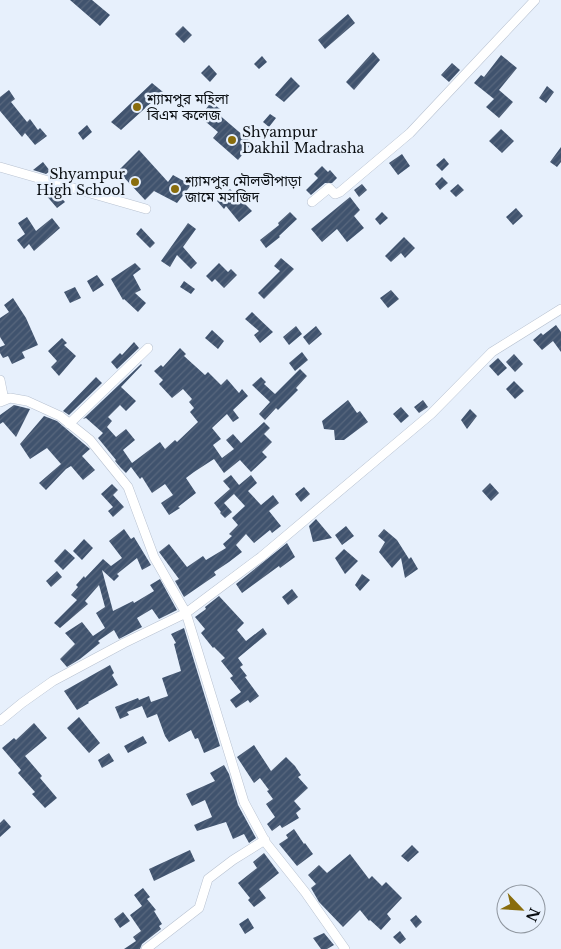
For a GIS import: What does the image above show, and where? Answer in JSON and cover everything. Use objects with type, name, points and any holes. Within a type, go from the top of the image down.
[{"type":"street","points":[[312,202],[329,188],[335,194],[340,192],[410,133],[535,0]]},
{"type":"street","points":[[0,167],[146,209]]},
{"type":"street","points":[[0,720],[53,681],[124,643],[186,613],[261,557],[431,414],[492,352],[561,309]]},
{"type":"street","points":[[69,424],[148,348]]},
{"type":"street","points":[[0,380],[2,401],[10,398],[27,401],[60,416],[90,440],[128,487],[154,557],[186,613],[244,802],[264,840],[305,892],[345,949]]},
{"type":"street","points":[[146,949],[199,908],[208,879],[264,840]]},
{"type":"building","points":[[70,0],[92,0],[110,15],[100,26]]},
{"type":"building","points":[[348,14],[355,23],[325,49],[318,40]]},
{"type":"building","points":[[183,26],[192,35],[184,43],[175,34]]},
{"type":"building","points":[[373,52],[380,60],[354,90],[346,82]]},
{"type":"building","points":[[501,55],[517,68],[499,90],[513,102],[499,118],[486,107],[494,99],[474,83],[481,75],[484,77]]},
{"type":"building","points":[[262,56],[267,62],[259,69],[254,64]]},
{"type":"building","points":[[452,63],[460,70],[449,82],[441,75]]},
{"type":"building","points":[[209,65],[217,74],[210,82],[201,73]]},
{"type":"building","points":[[291,77],[300,86],[284,102],[275,95]]},
{"type":"building","name":"শ্যামপুর মহিলা বিএম কলেজ","points":[[152,83],[163,92],[121,130],[111,122]]},
{"type":"building","points":[[547,86],[554,92],[546,103],[539,98]]},
{"type":"building","points":[[9,90],[15,99],[11,102],[27,122],[30,119],[38,130],[40,128],[47,136],[35,145],[25,133],[22,137],[0,111],[0,97]]},
{"type":"building","name":"Shyampur Dakhil Madrasha","points":[[211,102],[220,109],[217,113],[252,143],[238,160],[213,138],[218,132],[200,117]]},
{"type":"building","points":[[270,114],[276,118],[269,127],[263,122]]},
{"type":"building","points":[[87,125],[92,132],[83,140],[78,133]]},
{"type":"building","points":[[501,129],[514,141],[502,153],[489,141]]},
{"type":"building","points":[[561,147],[561,162],[557,167],[550,162]]},
{"type":"building","points":[[139,150],[168,182],[173,175],[191,185],[177,203],[154,191],[145,200],[118,171]]},
{"type":"building","points":[[402,154],[410,166],[398,175],[389,163]]},
{"type":"building","points":[[444,158],[449,164],[442,171],[436,165]]},
{"type":"building","points":[[43,162],[50,171],[46,174],[33,170]]},
{"type":"building","points":[[322,166],[328,172],[330,170],[337,178],[332,183],[325,183],[311,195],[306,190],[318,178],[314,174]]},
{"type":"building","points":[[442,177],[448,183],[440,190],[435,184]]},
{"type":"building","points":[[362,184],[367,190],[359,197],[354,190]]},
{"type":"building","points":[[458,184],[464,190],[456,197],[450,191]]},
{"type":"building","points":[[52,188],[65,202],[57,208],[45,194]]},
{"type":"building","points":[[230,189],[252,211],[239,222],[226,206],[224,209],[217,201]]},
{"type":"building","points":[[350,197],[360,210],[354,216],[364,228],[347,242],[337,229],[322,242],[311,229]]},
{"type":"building","points":[[516,208],[523,216],[513,225],[506,217]]},
{"type":"building","points":[[290,212],[297,219],[280,237],[266,248],[260,240],[279,225],[278,223]]},
{"type":"building","points":[[382,212],[388,218],[380,225],[375,219]]},
{"type":"building","points":[[27,217],[36,231],[52,218],[60,228],[34,251],[29,244],[24,249],[17,240],[25,234],[18,223]]},
{"type":"building","points":[[188,223],[196,229],[183,247],[197,263],[191,269],[177,255],[170,267],[161,261]]},
{"type":"building","points":[[141,228],[155,243],[150,248],[136,234]]},
{"type":"building","points":[[404,237],[415,248],[405,258],[401,253],[391,262],[385,256]]},
{"type":"building","points":[[281,258],[294,269],[264,299],[258,293],[280,271],[274,266]]},
{"type":"building","points":[[135,263],[141,269],[133,275],[141,290],[135,293],[146,303],[138,312],[123,300],[111,279]]},
{"type":"building","points":[[219,263],[228,272],[231,269],[237,275],[224,288],[215,279],[212,282],[206,276]]},
{"type":"building","points":[[97,275],[104,285],[93,292],[87,281]]},
{"type":"building","points":[[184,281],[195,289],[191,294],[180,287]]},
{"type":"building","points":[[75,287],[81,298],[70,303],[64,292]]},
{"type":"building","points":[[391,290],[399,299],[388,308],[380,298]]},
{"type":"building","points":[[13,298],[26,318],[38,345],[22,352],[25,358],[12,364],[8,356],[3,358],[0,353],[0,347],[5,345],[0,337],[0,318],[9,312],[4,305]]},
{"type":"building","points":[[252,312],[273,332],[260,343],[254,335],[259,331],[245,319]]},
{"type":"building","points":[[556,325],[561,332],[561,352],[553,341],[542,350],[533,340]]},
{"type":"building","points":[[296,326],[302,334],[289,345],[283,337]]},
{"type":"building","points":[[316,326],[322,334],[309,345],[303,337]]},
{"type":"building","points":[[212,330],[224,341],[218,349],[205,338]]},
{"type":"building","points":[[62,338],[67,343],[64,345],[76,356],[59,376],[51,367],[57,361],[48,351]]},
{"type":"building","points":[[134,342],[139,348],[117,369],[111,362],[120,353],[122,355]]},
{"type":"building","points":[[180,348],[186,354],[184,356],[205,375],[208,372],[221,385],[227,379],[239,393],[242,389],[248,396],[233,410],[239,418],[233,422],[227,414],[212,428],[221,439],[213,445],[222,458],[234,449],[226,440],[233,434],[241,443],[264,422],[270,428],[264,434],[272,442],[262,452],[267,457],[251,472],[240,460],[224,473],[214,459],[194,472],[186,478],[196,493],[178,507],[180,508],[169,515],[161,503],[173,495],[165,484],[152,493],[142,477],[140,479],[131,467],[126,473],[98,438],[103,433],[86,418],[83,419],[141,364],[121,387],[136,401],[126,411],[120,405],[108,417],[112,421],[107,427],[116,437],[126,429],[135,440],[123,450],[132,463],[160,442],[165,449],[175,440],[177,442],[198,422],[190,412],[194,408],[189,402],[192,399],[183,389],[172,398],[159,384],[163,380],[154,371],[161,365],[163,367]]},
{"type":"building","points":[[302,352],[308,360],[295,371],[289,363]]},
{"type":"building","points":[[514,354],[523,364],[515,372],[506,362]]},
{"type":"building","points":[[498,358],[507,368],[498,376],[489,366]]},
{"type":"building","points":[[300,369],[307,376],[296,388],[298,390],[265,420],[259,414],[270,402],[252,385],[261,377],[266,382],[264,384],[275,394]]},
{"type":"building","points":[[96,377],[102,383],[69,415],[63,411]]},
{"type":"building","points":[[514,381],[524,391],[515,399],[506,389]]},
{"type":"building","points":[[348,400],[357,413],[360,411],[368,422],[344,440],[335,440],[334,430],[324,429],[322,421]]},
{"type":"building","points":[[423,400],[428,407],[419,413],[414,407]]},
{"type":"building","points":[[14,405],[30,409],[16,437],[3,422],[0,424],[0,415]]},
{"type":"building","points":[[401,407],[409,416],[401,423],[393,414]]},
{"type":"building","points":[[470,409],[477,416],[467,429],[461,420]]},
{"type":"building","points":[[44,416],[57,421],[90,449],[82,456],[95,470],[83,480],[71,466],[46,490],[39,483],[61,464],[47,448],[30,459],[20,444]]},
{"type":"building","points":[[231,475],[239,485],[251,475],[257,483],[248,491],[261,505],[273,495],[279,503],[269,511],[281,526],[272,533],[270,530],[254,543],[246,534],[236,545],[242,552],[214,572],[216,575],[184,597],[175,581],[179,579],[159,552],[169,544],[187,567],[203,556],[206,560],[226,548],[223,544],[232,536],[229,534],[238,525],[232,518],[245,506],[234,494],[224,503],[232,512],[225,518],[214,503],[230,489],[223,481]]},
{"type":"building","points":[[490,483],[499,493],[491,501],[482,491]]},
{"type":"building","points":[[112,484],[118,490],[113,495],[124,507],[113,517],[108,511],[113,507],[101,494]]},
{"type":"building","points":[[304,487],[310,494],[301,502],[295,494]]},
{"type":"building","points":[[316,519],[332,538],[313,542],[309,526]]},
{"type":"building","points":[[346,526],[354,536],[342,545],[335,535]]},
{"type":"building","points":[[124,529],[131,539],[134,537],[151,565],[142,570],[137,558],[117,574],[119,576],[114,581],[102,570],[113,611],[133,601],[134,603],[154,591],[150,585],[160,579],[177,610],[159,619],[152,609],[137,618],[142,627],[119,639],[114,630],[98,641],[100,643],[80,659],[67,667],[60,659],[75,644],[65,633],[82,622],[93,636],[105,628],[96,613],[105,607],[99,585],[85,601],[88,604],[60,628],[54,623],[77,600],[71,595],[78,587],[76,585],[84,576],[85,578],[103,559],[111,566],[122,558],[109,541]]},
{"type":"building","points":[[384,529],[397,540],[418,569],[405,578],[401,558],[392,568],[379,552],[385,542],[378,536]]},
{"type":"building","points":[[84,539],[93,548],[82,560],[73,551]]},
{"type":"building","points":[[287,543],[295,557],[280,568],[279,566],[242,593],[236,584]]},
{"type":"building","points":[[65,549],[75,558],[63,570],[54,561]]},
{"type":"building","points":[[344,549],[358,561],[345,574],[335,558]]},
{"type":"building","points":[[57,571],[62,577],[51,587],[46,581]]},
{"type":"building","points":[[362,574],[370,580],[360,591],[355,585]]},
{"type":"building","points":[[292,589],[298,597],[288,605],[282,597]]},
{"type":"building","points":[[219,596],[244,623],[237,630],[246,641],[263,628],[267,634],[238,658],[243,665],[240,667],[247,676],[245,677],[259,696],[250,703],[248,700],[236,708],[230,700],[241,692],[230,678],[233,676],[221,661],[225,658],[213,648],[201,633],[205,629],[195,617]]},
{"type":"building","points":[[184,628],[220,746],[204,753],[198,738],[195,739],[191,730],[169,742],[157,714],[147,718],[142,706],[127,712],[129,715],[120,719],[115,707],[138,698],[139,700],[149,696],[151,702],[168,696],[162,678],[181,671],[174,644],[176,643],[171,634]]},
{"type":"building","points":[[110,665],[114,673],[112,675],[118,685],[77,710],[64,691]]},
{"type":"building","points":[[79,717],[100,743],[89,753],[67,728]]},
{"type":"building","points":[[34,723],[47,738],[25,756],[57,798],[45,808],[32,794],[35,792],[18,773],[21,770],[2,748],[14,738],[16,740]]},
{"type":"building","points":[[143,736],[147,743],[128,753],[124,746]]},
{"type":"building","points":[[254,745],[271,771],[286,757],[295,766],[301,775],[298,777],[308,788],[294,801],[301,809],[296,813],[299,818],[282,828],[280,825],[272,831],[267,824],[275,817],[266,804],[273,799],[267,791],[269,790],[260,778],[254,783],[237,757]]},
{"type":"building","points":[[109,753],[114,761],[102,768],[98,760]]},
{"type":"building","points":[[224,765],[229,774],[238,805],[256,838],[249,843],[244,834],[233,839],[226,822],[197,831],[194,825],[212,817],[205,800],[192,806],[186,794],[215,781],[210,773]]},
{"type":"building","points":[[4,819],[11,827],[0,837],[0,823]]},
{"type":"building","points":[[294,829],[313,854],[297,866],[279,844],[288,838],[286,835]]},
{"type":"building","points":[[412,845],[419,852],[408,862],[401,856]]},
{"type":"building","points":[[190,850],[195,861],[154,881],[149,869]]},
{"type":"building","points":[[264,853],[279,873],[259,889],[266,898],[254,907],[248,900],[250,898],[238,883],[257,868],[253,862]]},
{"type":"building","points":[[350,854],[369,879],[372,876],[382,886],[386,882],[402,898],[387,914],[391,919],[381,930],[369,921],[360,910],[343,927],[319,902],[311,888],[316,884],[308,875],[319,865],[327,873]]},
{"type":"building","points":[[143,888],[150,897],[147,899],[156,910],[154,911],[162,924],[159,926],[161,929],[142,944],[140,949],[124,949],[136,941],[133,937],[141,931],[130,915],[142,906],[134,895]]},
{"type":"building","points":[[123,912],[130,921],[120,928],[114,919]]},
{"type":"building","points":[[416,915],[422,922],[416,928],[410,920]]},
{"type":"building","points":[[248,918],[254,928],[245,934],[239,924]]},
{"type":"building","points":[[400,931],[406,939],[400,944],[393,937]]},
{"type":"building","points":[[324,933],[334,945],[327,949],[321,949],[313,938]]},
{"type":"place","name":"শ্যামপুর মহিলা বিএম কলেজ","points":[[137,107]]},
{"type":"place","name":"Shyampur Dakhil Madrasha","points":[[232,140]]},
{"type":"place","name":"Shyampur High School","points":[[135,182]]},
{"type":"place","name":"শ্যামপুর মৌলভীপাড়া জামে মসজিদ","points":[[175,189]]}]
